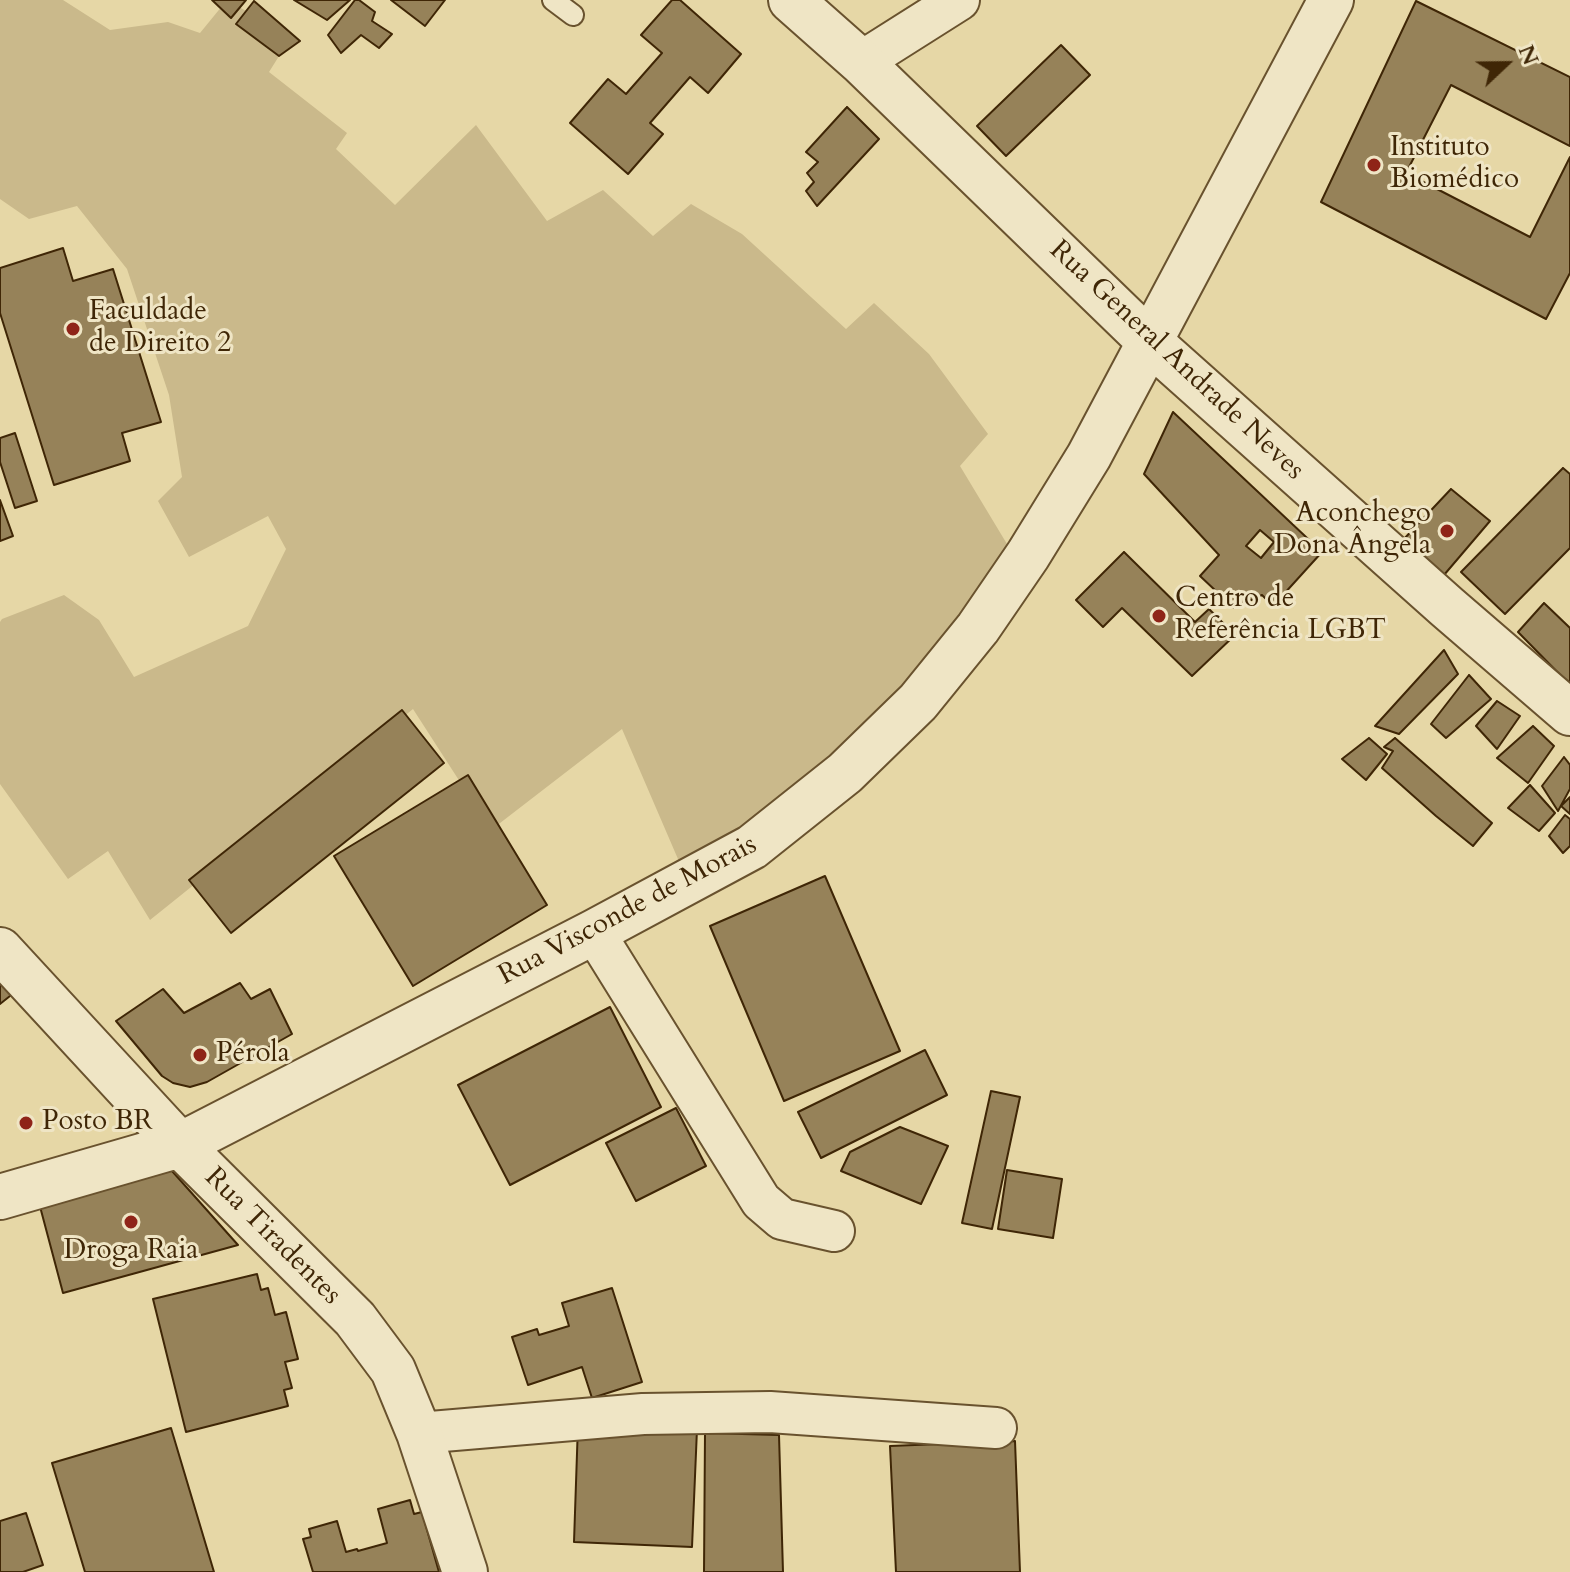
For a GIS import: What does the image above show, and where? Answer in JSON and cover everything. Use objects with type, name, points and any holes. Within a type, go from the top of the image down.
[{"type":"street","name":"Rua General Andrade Neves","points":[[791,0],[861,62],[1151,343],[1570,713]]},
{"type":"street","points":[[861,62],[959,0]]},
{"type":"street","name":"Rua Visconde de Morais","points":[[0,1197],[180,1145],[752,847],[845,773],[918,702],[978,628],[1028,555],[1089,456],[1151,343],[1331,0]]},
{"type":"street","points":[[594,932],[761,1201],[782,1219],[834,1231]]},
{"type":"street","name":"Rua Tiradentes","points":[[0,950],[180,1145],[355,1319],[393,1370],[419,1433],[465,1572]]},
{"type":"street","points":[[419,1433],[643,1414],[770,1412],[996,1428]]},
{"type":"lane","points":[[553,0],[573,15]]},
{"type":"shaded area","points":[[0,0],[63,0],[110,30],[168,22],[200,33],[227,0],[291,37],[269,72],[347,133],[336,149],[395,205],[476,125],[547,221],[603,190],[653,236],[691,204],[742,234],[846,329],[874,303],[929,354],[988,434],[960,466],[1010,549],[843,798],[681,866],[622,729],[491,830],[413,709],[150,920],[108,851],[68,879],[0,784],[0,622],[64,595],[99,620],[134,677],[248,626],[286,549],[268,516],[189,557],[158,501],[182,477],[169,395],[127,269],[77,206],[29,219],[0,199]]},
{"type":"building","points":[[212,0],[246,0],[231,18]]},
{"type":"building","points":[[294,0],[350,0],[327,20]]},
{"type":"building","points":[[355,0],[375,12],[372,21],[392,34],[379,48],[361,35],[341,53],[328,35]]},
{"type":"building","points":[[391,0],[445,0],[425,26]]},
{"type":"building","points":[[672,0],[680,0],[741,54],[708,93],[690,77],[650,123],[663,134],[628,174],[570,123],[608,79],[626,94],[662,53],[641,35]]},
{"type":"building","points":[[254,1],[300,41],[279,56],[236,24]]},
{"type":"building","name":"Instituto Biomédico","points":[[1416,1],[1570,77],[1570,146],[1451,85],[1406,173],[1530,237],[1570,157],[1570,273],[1546,319],[1321,202]]},
{"type":"building","points":[[1061,45],[1090,75],[1006,156],[977,126]]},
{"type":"building","points":[[847,107],[879,139],[817,206],[806,191],[814,182],[807,173],[818,162],[806,152]]},
{"type":"building","points":[[63,248],[73,281],[113,269],[161,422],[122,433],[130,461],[54,485],[0,313],[0,268]]},
{"type":"building","points":[[1173,412],[1322,552],[1273,606],[1262,595],[1234,608],[1200,576],[1219,555],[1144,474]],"holes":[[[1260,530],[1274,542],[1261,558],[1246,546]]]},
{"type":"building","points":[[15,433],[37,501],[15,508],[0,462],[0,438]]},
{"type":"building","points":[[1563,468],[1570,474],[1570,548],[1505,614],[1461,572]]},
{"type":"building","name":"Aconchego Dona Ângela","points":[[1451,489],[1490,521],[1444,575],[1403,540]]},
{"type":"building","points":[[0,500],[13,536],[0,541]]},
{"type":"building","name":"Centro de Referência LGBT","points":[[1124,552],[1195,622],[1209,609],[1235,635],[1192,676],[1122,608],[1103,627],[1076,600]]},
{"type":"building","points":[[1544,603],[1570,628],[1570,685],[1518,632]]},
{"type":"building","points":[[1444,650],[1458,674],[1399,734],[1375,726]]},
{"type":"building","points":[[1469,675],[1491,699],[1446,738],[1431,724]]},
{"type":"building","points":[[1497,701],[1520,716],[1497,749],[1476,726]]},
{"type":"building","points":[[402,710],[444,763],[231,933],[189,880]]},
{"type":"building","points":[[1533,726],[1554,746],[1528,783],[1497,758]]},
{"type":"building","points":[[1369,738],[1387,754],[1366,780],[1342,759]]},
{"type":"building","points":[[1395,738],[1492,823],[1473,846],[1382,768],[1393,751],[1384,747]]},
{"type":"building","points":[[1564,757],[1570,765],[1570,789],[1558,811],[1542,786]]},
{"type":"building","points":[[468,775],[547,905],[413,986],[334,856]]},
{"type":"building","points":[[1530,785],[1555,813],[1539,831],[1508,808]]},
{"type":"building","points":[[1570,797],[1570,814],[1561,806]]},
{"type":"building","points":[[1565,815],[1570,819],[1570,846],[1563,853],[1549,836]]},
{"type":"building","points":[[825,876],[900,1051],[784,1101],[710,926]]},
{"type":"building","points":[[0,978],[15,992],[0,1004]]},
{"type":"building","name":"Pérola","points":[[240,983],[251,999],[270,989],[292,1034],[207,1082],[190,1087],[173,1083],[162,1076],[116,1021],[163,989],[184,1013]]},
{"type":"building","points":[[610,1007],[661,1107],[510,1185],[458,1085]]},
{"type":"building","points":[[925,1050],[947,1095],[821,1158],[798,1112]]},
{"type":"building","points":[[991,1091],[1020,1097],[992,1229],[962,1223]]},
{"type":"building","points":[[676,1108],[706,1166],[636,1201],[606,1143]]},
{"type":"building","points":[[900,1127],[948,1146],[921,1204],[841,1171],[850,1152]]},
{"type":"building","name":"Droga Raia","points":[[164,1162],[238,1245],[63,1293],[38,1199]]},
{"type":"building","points":[[1007,1170],[1062,1179],[1053,1238],[998,1229]]},
{"type":"building","points":[[257,1274],[261,1290],[268,1288],[275,1315],[286,1312],[298,1359],[285,1362],[292,1388],[284,1390],[288,1406],[186,1432],[153,1299]]},
{"type":"building","points":[[612,1288],[642,1382],[592,1398],[582,1367],[528,1385],[512,1337],[537,1329],[539,1335],[569,1326],[562,1303]]},
{"type":"building","points":[[578,1424],[697,1429],[692,1547],[574,1542]]},
{"type":"building","points":[[171,1428],[214,1572],[85,1572],[52,1463]]},
{"type":"building","points":[[705,1433],[779,1435],[783,1572],[704,1572]]},
{"type":"building","points":[[1015,1441],[1020,1572],[896,1572],[890,1446]]},
{"type":"building","points":[[410,1500],[414,1514],[422,1512],[439,1572],[313,1572],[303,1539],[311,1537],[309,1529],[337,1521],[346,1552],[387,1543],[378,1509]]},
{"type":"building","points":[[26,1513],[43,1565],[23,1572],[0,1572],[0,1521]]},
{"type":"place","name":"Instituto Biomédico","points":[[1374,165]]},
{"type":"place","name":"Faculdade de Direito 2","points":[[73,329]]},
{"type":"place","name":"Aconchego Dona Ângela","points":[[1447,531]]},
{"type":"place","name":"Centro de Referência LGBT","points":[[1159,616]]},
{"type":"place","name":"Pérola","points":[[200,1055]]},
{"type":"place","name":"Posto BR","points":[[26,1123]]},
{"type":"place","name":"Droga Raia","points":[[131,1222]]}]
